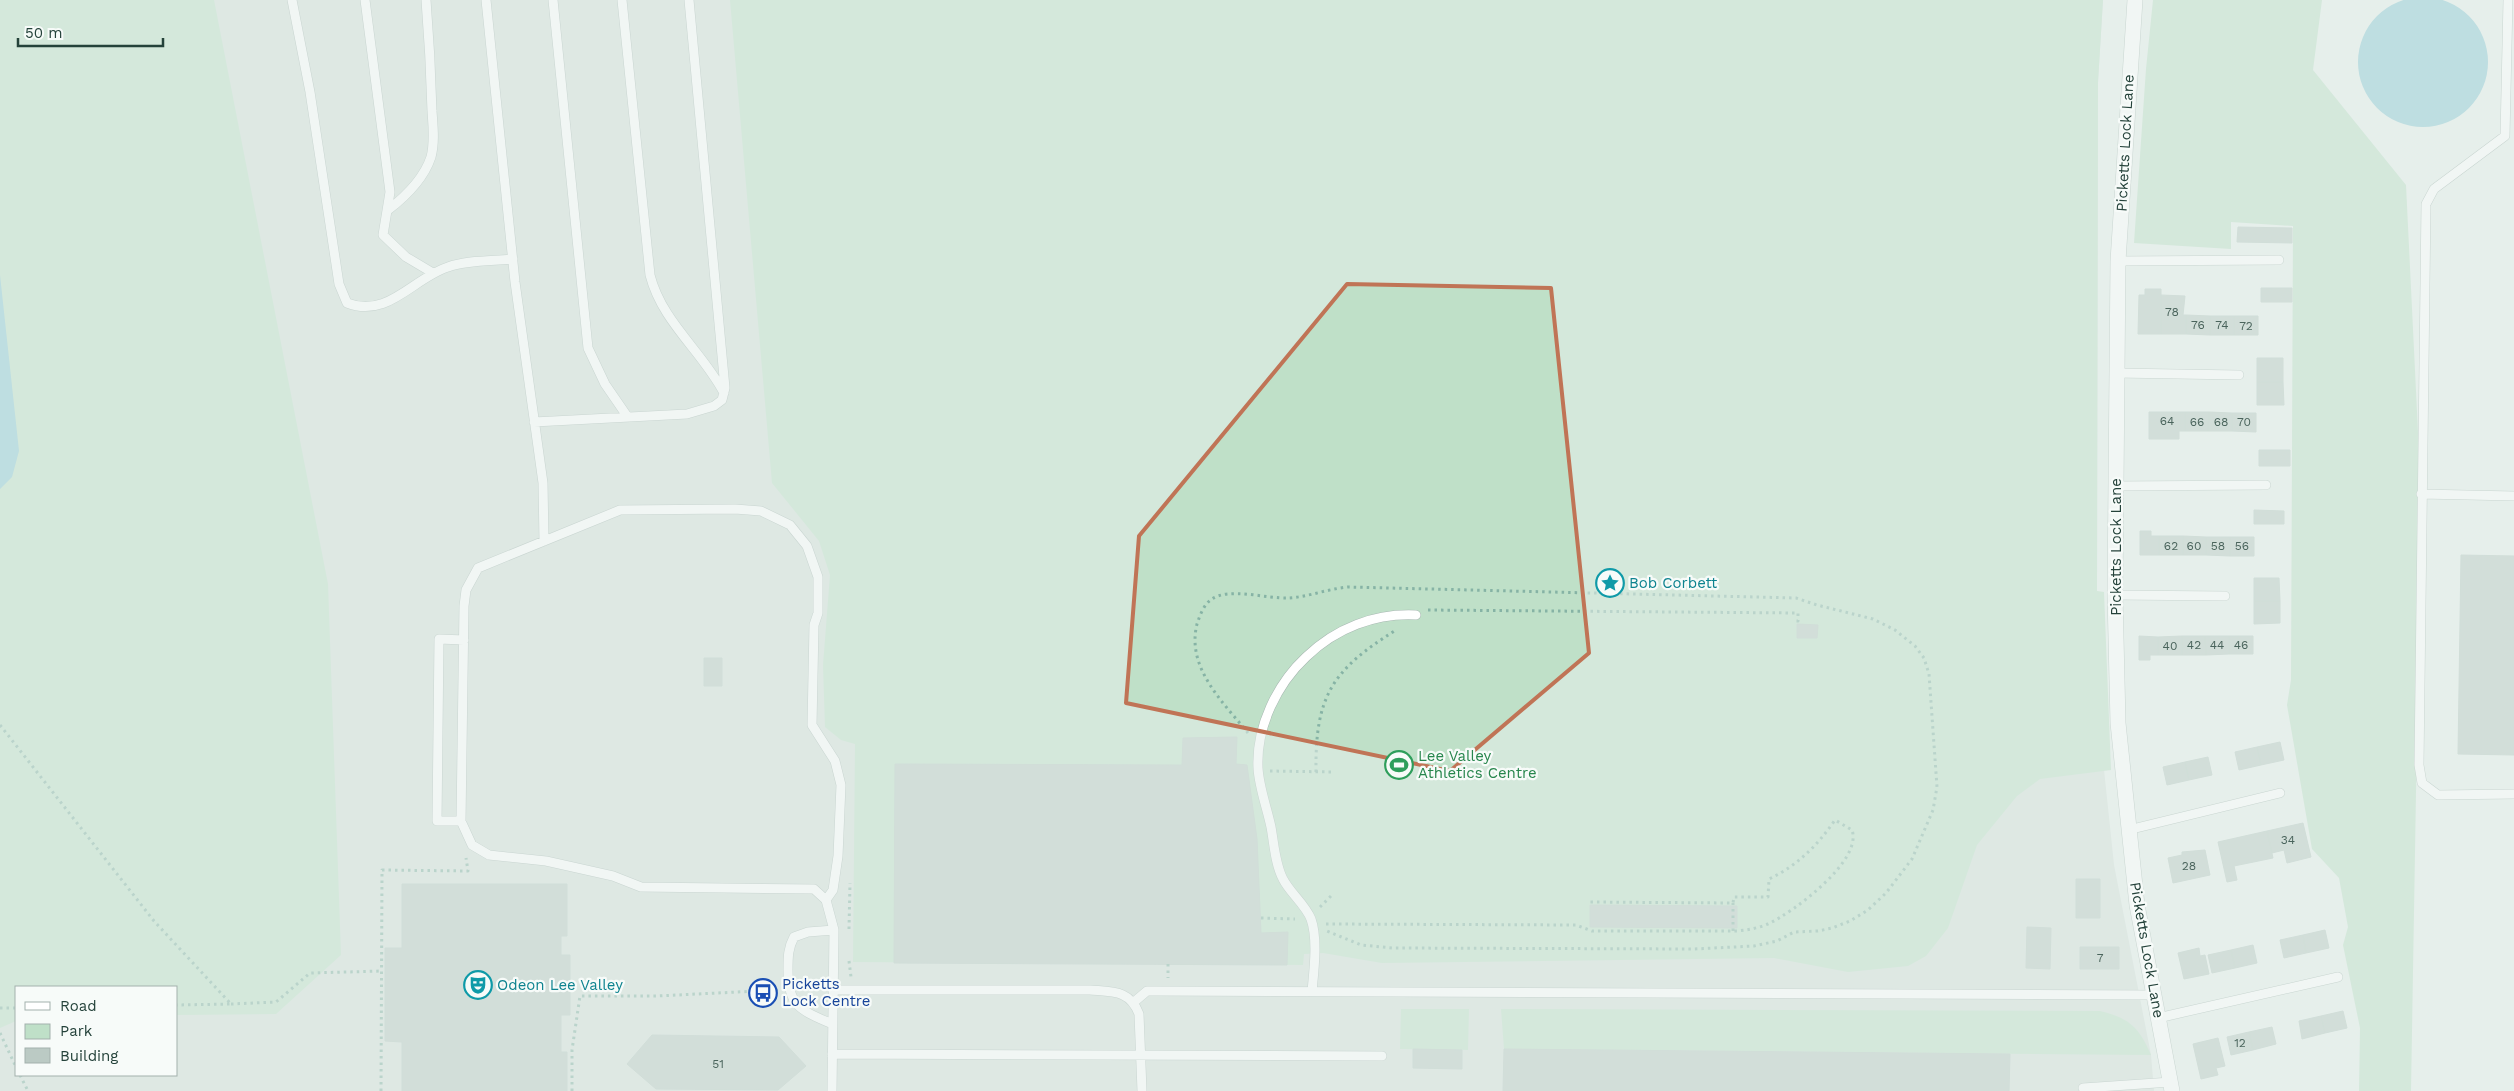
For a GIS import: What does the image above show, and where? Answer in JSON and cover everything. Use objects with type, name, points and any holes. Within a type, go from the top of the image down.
[{"type":"street","name":"Picketts Lock Lane","points":[[2134,0],[2118,261],[2115,596],[2118,723],[2137,905],[2171,1087]]},
{"type":"lane","points":[[292,0],[310,92],[342,296],[347,303],[356,307],[384,304],[398,298],[433,273],[450,266],[513,259]]},
{"type":"lane","points":[[365,0],[390,192],[388,210],[383,225],[383,235],[406,257],[433,273]]},
{"type":"lane","points":[[388,210],[404,197],[431,157],[433,142],[431,72],[426,0]]},
{"type":"lane","points":[[486,0],[513,259],[543,483],[544,542]]},
{"type":"lane","points":[[554,0],[588,348],[605,384],[627,416]]},
{"type":"lane","points":[[622,0],[650,275],[663,310],[716,379],[724,394]]},
{"type":"lane","points":[[534,422],[687,414],[714,406],[722,400],[726,388],[689,0]]},
{"type":"lane","points":[[2508,0],[2505,136],[2434,189],[2426,204],[2418,765],[2422,783],[2438,795],[2514,794]]},
{"type":"lane","points":[[2118,261],[2279,260]]},
{"type":"lane","points":[[2116,373],[2239,375]]},
{"type":"lane","points":[[2116,486],[2266,485]]},
{"type":"lane","points":[[2421,494],[2514,496]]},
{"type":"lane","points":[[826,900],[833,890],[838,856],[840,786],[835,761],[812,725],[814,624],[818,613],[818,577],[807,546],[790,525],[761,512],[735,509],[620,510],[478,568],[466,590],[464,640],[461,821],[472,845],[489,855],[546,861],[613,876],[641,887],[814,890],[826,900],[834,930],[832,1091]]},
{"type":"lane","points":[[2115,596],[2225,596]]},
{"type":"lane","points":[[1312,991],[1315,954],[1311,919],[1282,878],[1258,770],[1262,733],[1267,715],[1276,695],[1292,672],[1318,646],[1333,636],[1370,620],[1398,614],[1416,615]]},
{"type":"lane","points":[[461,821],[437,821],[439,640],[464,640]]},
{"type":"lane","points":[[2128,830],[2280,793]]},
{"type":"lane","points":[[832,1024],[794,1003],[788,989],[788,948],[794,937],[808,932],[834,930]]},
{"type":"lane","points":[[2158,1018],[2338,977]]},
{"type":"lane","points":[[834,990],[1090,990],[1123,994],[1134,1002],[1139,1014],[1142,1091]]},
{"type":"lane","points":[[1134,1002],[1147,991],[2154,995]]},
{"type":"lane","points":[[832,1054],[1382,1056]]},
{"type":"lane","points":[[2083,1088],[2171,1087]]},
{"type":"path","points":[[1250,736],[1206,679],[1195,652],[1195,634],[1204,607],[1213,598],[1226,595],[1286,598],[1348,587],[1796,598],[1873,619],[1907,638],[1924,658],[1932,691],[1937,788],[1933,810],[1912,859],[1904,870],[1868,910],[1850,921],[1818,931],[1794,932],[1777,941],[1754,946],[1694,949],[1393,948],[1361,945],[1327,931]]},
{"type":"path","points":[[1316,772],[1317,724],[1324,703],[1334,684],[1359,654],[1416,620],[1416,610],[1798,613],[1798,621],[1795,621]]},
{"type":"path","points":[[0,725],[154,921],[231,1004]]},
{"type":"path","points":[[1269,771],[1335,772]]},
{"type":"path","points":[[1327,924],[1576,925],[1592,931],[1733,931],[1753,929],[1769,924],[1798,906],[1822,886],[1845,859],[1853,843],[1852,830],[1835,820],[1810,852],[1796,864],[1769,879],[1768,897],[1732,897],[1733,931]]},
{"type":"path","points":[[381,1091],[382,870],[468,871],[465,854]]},
{"type":"path","points":[[1325,901],[1332,895]]},
{"type":"path","points":[[1588,902],[1733,904]]},
{"type":"path","points":[[1260,918],[1311,919]]},
{"type":"path","points":[[178,1005],[276,1002],[310,973],[382,971]]},
{"type":"path","points":[[572,1091],[572,1050],[580,996],[657,996],[788,989]]},
{"type":"path","points":[[0,1008],[15,1008]]},
{"type":"path","points":[[0,1033],[15,1065]]},
{"type":"path","points":[[20,1076],[28,1091]]},
{"type":"highlighted area","points":[[1347,284],[1551,288],[1589,653],[1450,771],[1126,703],[1139,536]]},
{"type":"shaded area","points":[[0,0],[2103,0],[2098,82],[2097,591],[2104,770],[2114,865],[2151,1055],[2154,1091],[0,1091]]},
{"type":"green space","points":[[0,0],[214,0],[328,584],[341,955],[276,1014],[178,1015],[178,986],[15,986],[15,1021],[0,1028]]},
{"type":"green space","points":[[730,0],[2103,0],[2098,82],[2097,591],[2104,592],[2111,770],[2040,779],[2017,796],[1977,845],[1948,928],[1926,956],[1908,966],[1848,972],[1774,958],[1382,963],[1323,953],[1304,954],[1303,965],[853,962],[855,744],[841,740],[825,727],[823,665],[830,575],[819,541],[772,483]]},
{"type":"green space","points":[[2153,0],[2322,0],[2313,70],[2406,185],[2421,494],[2411,1091],[2359,1091],[2360,1028],[2343,945],[2348,927],[2339,878],[2312,849],[2287,705],[2291,680],[2293,226],[2231,222],[2231,249],[2134,243],[2146,69]]},
{"type":"green space","points":[[1401,1009],[1469,1009],[1468,1050],[1400,1049]]},
{"type":"green space","points":[[1501,1009],[2100,1011],[2119,1017],[2132,1025],[2142,1037],[2151,1055],[1504,1049]]},
{"type":"water","points":[[2407,-1],[2439,-1],[2459,8],[2477,26],[2487,49],[2487,75],[2477,98],[2459,116],[2436,126],[2410,126],[2387,116],[2369,98],[2359,75],[2359,49],[2369,26],[2387,8]]},
{"type":"water","points":[[0,275],[19,451],[12,477],[0,489]]},
{"type":"building","points":[[2238,227],[2292,228],[2292,243],[2237,242]]},
{"type":"building","points":[[2261,288],[2292,288],[2292,302],[2261,302]]},
{"type":"building","points":[[2145,289],[2161,289],[2161,334],[2138,334],[2139,295],[2145,295]]},
{"type":"building","points":[[2161,295],[2185,296],[2183,315],[2186,315],[2186,334],[2161,334]]},
{"type":"building","points":[[2186,315],[2210,316],[2210,335],[2186,334]]},
{"type":"building","points":[[2210,316],[2234,316],[2234,335],[2210,335]]},
{"type":"building","points":[[2234,316],[2258,316],[2258,335],[2234,335]]},
{"type":"building","points":[[2257,358],[2283,358],[2283,382],[2257,382]]},
{"type":"building","points":[[2257,382],[2283,382],[2284,405],[2257,405]]},
{"type":"building","points":[[2149,412],[2185,412],[2185,431],[2179,431],[2179,439],[2149,439]]},
{"type":"building","points":[[2185,412],[2209,412],[2208,431],[2185,431]]},
{"type":"building","points":[[2209,412],[2232,413],[2232,431],[2208,431]]},
{"type":"building","points":[[2232,413],[2256,413],[2256,432],[2232,431]]},
{"type":"building","points":[[2259,450],[2290,450],[2290,466],[2259,466]]},
{"type":"building","points":[[2254,510],[2284,511],[2284,524],[2254,524]]},
{"type":"building","points":[[2140,531],[2151,531],[2151,536],[2159,536],[2159,555],[2140,555]]},
{"type":"building","points":[[2159,536],[2183,536],[2183,555],[2159,555]]},
{"type":"building","points":[[2183,536],[2206,537],[2206,555],[2183,555]]},
{"type":"building","points":[[2206,537],[2230,537],[2230,556],[2206,555]]},
{"type":"building","points":[[2230,537],[2254,537],[2254,556],[2230,556]]},
{"type":"building","points":[[2461,555],[2514,556],[2514,755],[2458,754]]},
{"type":"building","points":[[2254,578],[2279,578],[2280,601],[2254,601]]},
{"type":"building","points":[[2254,601],[2280,601],[2280,623],[2254,624]]},
{"type":"building","points":[[1797,624],[1818,625],[1817,638],[1797,638]]},
{"type":"building","points":[[2139,636],[2158,637],[2158,655],[2150,655],[2150,660],[2139,660]]},
{"type":"building","points":[[2182,636],[2205,636],[2206,655],[2182,655]]},
{"type":"building","points":[[2182,636],[2182,655],[2158,655],[2158,637]]},
{"type":"building","points":[[2205,636],[2229,636],[2229,654],[2206,655]]},
{"type":"building","points":[[2229,636],[2253,636],[2253,654],[2229,654]]},
{"type":"building","points":[[704,658],[722,658],[722,686],[704,686]]},
{"type":"building","points":[[1237,737],[1236,764],[1247,765],[1257,839],[1261,933],[1288,932],[1287,965],[894,963],[895,764],[1182,765],[1183,738]]},
{"type":"building","points":[[2280,742],[2284,760],[2261,765],[2257,747]]},
{"type":"building","points":[[2257,747],[2261,765],[2239,770],[2235,752]]},
{"type":"building","points":[[2208,757],[2212,775],[2189,780],[2185,762]]},
{"type":"building","points":[[2185,762],[2189,780],[2167,785],[2163,767]]},
{"type":"building","points":[[2303,823],[2311,857],[2287,863],[2284,850],[2272,853],[2267,831]]},
{"type":"building","points":[[2267,831],[2273,858],[2234,866],[2237,880],[2227,882],[2218,842]]},
{"type":"building","points":[[2205,850],[2210,875],[2173,883],[2168,858],[2182,855],[2182,852]]},
{"type":"building","points":[[2076,879],[2100,879],[2100,918],[2076,918]]},
{"type":"building","name":"Odeon Lee Valley","points":[[402,884],[567,884],[567,936],[561,936],[561,955],[570,955],[570,1015],[561,1015],[561,1052],[567,1052],[567,1091],[402,1091],[402,1042],[385,1041],[385,948],[402,948]]},
{"type":"building","points":[[1590,905],[1737,906],[1737,928],[1590,927]]},
{"type":"building","points":[[2027,927],[2051,928],[2050,969],[2026,968]]},
{"type":"building","points":[[2325,930],[2329,948],[2306,953],[2303,935]]},
{"type":"building","points":[[2303,935],[2306,953],[2284,958],[2280,940]]},
{"type":"building","points":[[2253,945],[2257,963],[2235,968],[2231,950]]},
{"type":"building","points":[[2080,947],[2119,947],[2119,969],[2080,969]]},
{"type":"building","points":[[2199,948],[2200,956],[2205,955],[2209,974],[2184,979],[2178,953]]},
{"type":"building","points":[[2231,950],[2235,968],[2212,973],[2208,955]]},
{"type":"building","points":[[2343,1011],[2347,1028],[2325,1033],[2321,1016]]},
{"type":"building","points":[[2321,1016],[2325,1033],[2302,1039],[2299,1021]]},
{"type":"building","points":[[2272,1027],[2276,1044],[2253,1050],[2249,1032]]},
{"type":"building","points":[[2249,1032],[2253,1050],[2231,1055],[2227,1037]]},
{"type":"building","points":[[652,1035],[779,1037],[806,1066],[778,1090],[656,1089],[627,1064]]},
{"type":"building","points":[[2218,1038],[2225,1066],[2216,1068],[2218,1075],[2201,1079],[2193,1044]]},
{"type":"building","points":[[1413,1049],[1462,1050],[1462,1069],[1413,1068]]},
{"type":"building","points":[[1504,1049],[2010,1054],[2009,1091],[1503,1091]]},
{"type":"place","name":"Bob Corbett","points":[[1610,583]]},
{"type":"place","name":"Lee Valley Athletics Centre","points":[[1399,765]]},
{"type":"place","name":"Odeon Lee Valley","points":[[478,985]]},
{"type":"place","name":"Picketts Lock Centre","points":[[763,993]]}]
